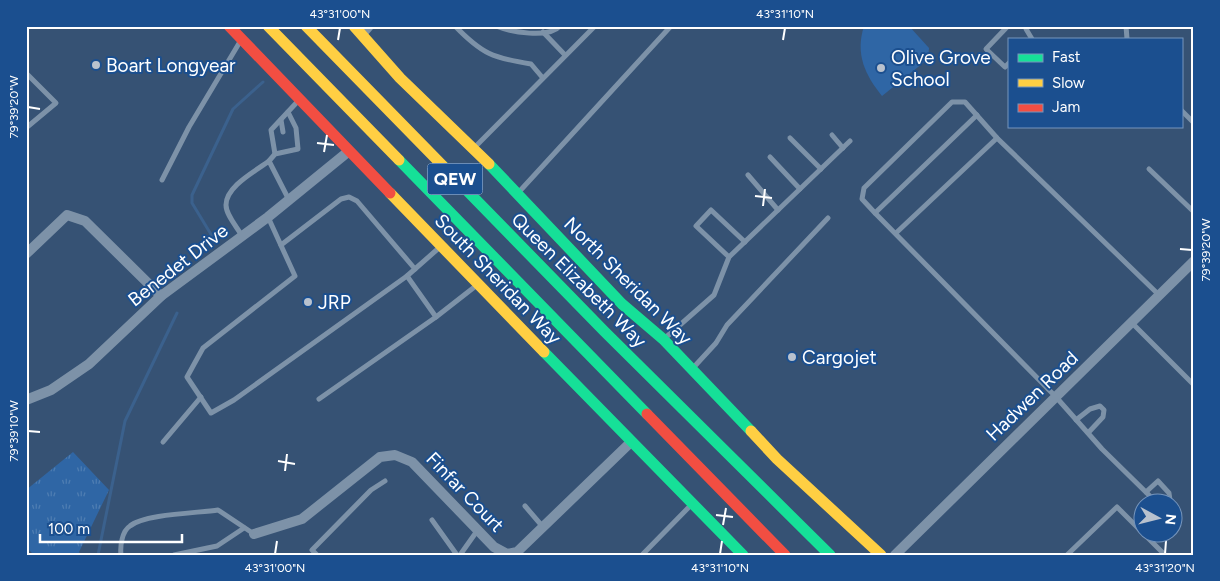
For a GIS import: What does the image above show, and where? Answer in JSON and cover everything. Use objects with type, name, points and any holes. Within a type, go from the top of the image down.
[{"type":"main road","name":"South Sheridan Way","points":[[229,26],[348,151],[479,283],[691,504],[743,555]]},
{"type":"main road","name":"QEW","points":[[268,26],[785,555]]},
{"type":"main road","name":"Queen Elizabeth Way","points":[[306,26],[605,332],[830,555]]},
{"type":"main road","name":"North Sheridan Way","points":[[362,29],[400,78],[518,193],[622,304],[664,339],[777,459],[881,555]]},
{"type":"street","name":"Benedet Drive","points":[[26,400],[51,390],[89,364],[161,296],[268,218],[348,151]]},
{"type":"street","points":[[26,254],[67,215],[75,217],[85,221],[161,296]]},
{"type":"street","name":"Hadwen Road","points":[[894,555],[1194,262]]},
{"type":"street","name":"Finfar Court","points":[[254,534],[302,519],[380,457],[395,455],[412,462],[494,547],[507,554],[517,552],[631,442]]},
{"type":"lane","points":[[455,26],[477,48],[498,58],[531,64],[542,78]]},
{"type":"lane","points":[[496,26],[512,32],[536,34],[556,31],[560,26]]},
{"type":"lane","points":[[474,149],[595,26]]},
{"type":"lane","points":[[518,193],[671,26]]},
{"type":"lane","points":[[1008,26],[986,49],[1005,67],[1008,64]]},
{"type":"lane","points":[[543,32],[565,55]]},
{"type":"lane","points":[[162,180],[188,127],[241,40]]},
{"type":"lane","points":[[26,73],[56,103],[26,128]]},
{"type":"lane","points":[[275,154],[271,130],[299,100]]},
{"type":"lane","points":[[1159,295],[997,138],[965,102],[952,102],[864,188],[862,199],[1056,397],[1088,434],[1146,492],[1158,481],[1169,494]]},
{"type":"lane","points":[[1182,111],[1194,123]]},
{"type":"lane","points":[[242,236],[228,211],[228,198],[232,190],[269,161],[275,154],[298,149],[296,128],[288,112]]},
{"type":"lane","points":[[875,213],[977,115]]},
{"type":"lane","points":[[281,120],[283,132]]},
{"type":"lane","points":[[832,135],[843,148]]},
{"type":"lane","points":[[790,138],[821,169]]},
{"type":"lane","points":[[896,233],[997,138]]},
{"type":"lane","points":[[664,339],[714,294],[729,257],[850,141]]},
{"type":"lane","points":[[285,145],[286,152]]},
{"type":"lane","points":[[770,157],[800,189]]},
{"type":"lane","points":[[269,161],[289,200]]},
{"type":"lane","points":[[1149,169],[1194,212]]},
{"type":"lane","points":[[748,176],[778,210]]},
{"type":"lane","points":[[281,245],[341,199],[349,197],[358,200],[415,269]]},
{"type":"lane","points":[[729,257],[696,226],[711,210],[745,242]]},
{"type":"lane","points":[[268,218],[296,276],[203,348],[187,377],[211,413],[234,400],[407,276],[442,246]]},
{"type":"lane","points":[[692,370],[716,343],[727,325],[828,218]]},
{"type":"lane","points":[[407,276],[436,317]]},
{"type":"lane","points":[[319,399],[436,317],[479,283]]},
{"type":"lane","points":[[1132,323],[1194,385]]},
{"type":"lane","points":[[163,442],[201,397]]},
{"type":"lane","points":[[1076,420],[1095,407],[1100,406],[1104,410],[1103,417],[1088,434]]},
{"type":"lane","points":[[317,555],[312,550],[371,490],[385,481]]},
{"type":"lane","points":[[642,555],[691,504]]},
{"type":"lane","points":[[525,506],[543,527]]},
{"type":"lane","points":[[1067,555],[1117,507],[1132,522]]},
{"type":"lane","points":[[121,555],[120,548],[126,530],[130,525],[144,519],[218,510],[254,534]]},
{"type":"lane","points":[[432,520],[459,555],[477,531]]},
{"type":"lane","points":[[174,555],[217,546],[244,528]]},
{"type":"lane","points":[[1154,544],[1165,555]]},
{"type":"green space","points":[[864,26],[909,26],[929,48],[928,59],[882,96],[866,72],[863,64],[861,36]]},
{"type":"green space","points":[[73,452],[109,490],[79,552],[81,555],[34,555],[26,547],[26,490]]},
{"type":"waterway","points":[[212,236],[192,203],[192,195],[233,109],[263,82]]},
{"type":"waterway","points":[[98,555],[125,421],[177,313]]},
{"type":"traffic: fast","points":[[399,160],[647,414]]},
{"type":"traffic: fast","points":[[489,164],[622,304],[663,339],[751,431]]},
{"type":"traffic: fast","points":[[443,166],[605,332],[830,555]]},
{"type":"traffic: fast","points":[[544,352],[743,555]]},
{"type":"traffic: slow","points":[[268,26],[399,160]]},
{"type":"traffic: slow","points":[[306,26],[443,166]]},
{"type":"traffic: slow","points":[[354,26],[400,78],[489,164]]},
{"type":"traffic: slow","points":[[390,193],[544,352]]},
{"type":"traffic: slow","points":[[751,431],[777,459],[881,555]]},
{"type":"traffic: jam","points":[[229,26],[390,193]]},
{"type":"traffic: jam","points":[[647,414],[785,555]]},
{"type":"place","name":"Boart Longyear","points":[[96,65]]},
{"type":"place","name":"Olive Grove School","points":[[881,68]]},
{"type":"place","name":"JRP","points":[[308,302]]},
{"type":"place","name":"Cargojet","points":[[792,357]]}]
